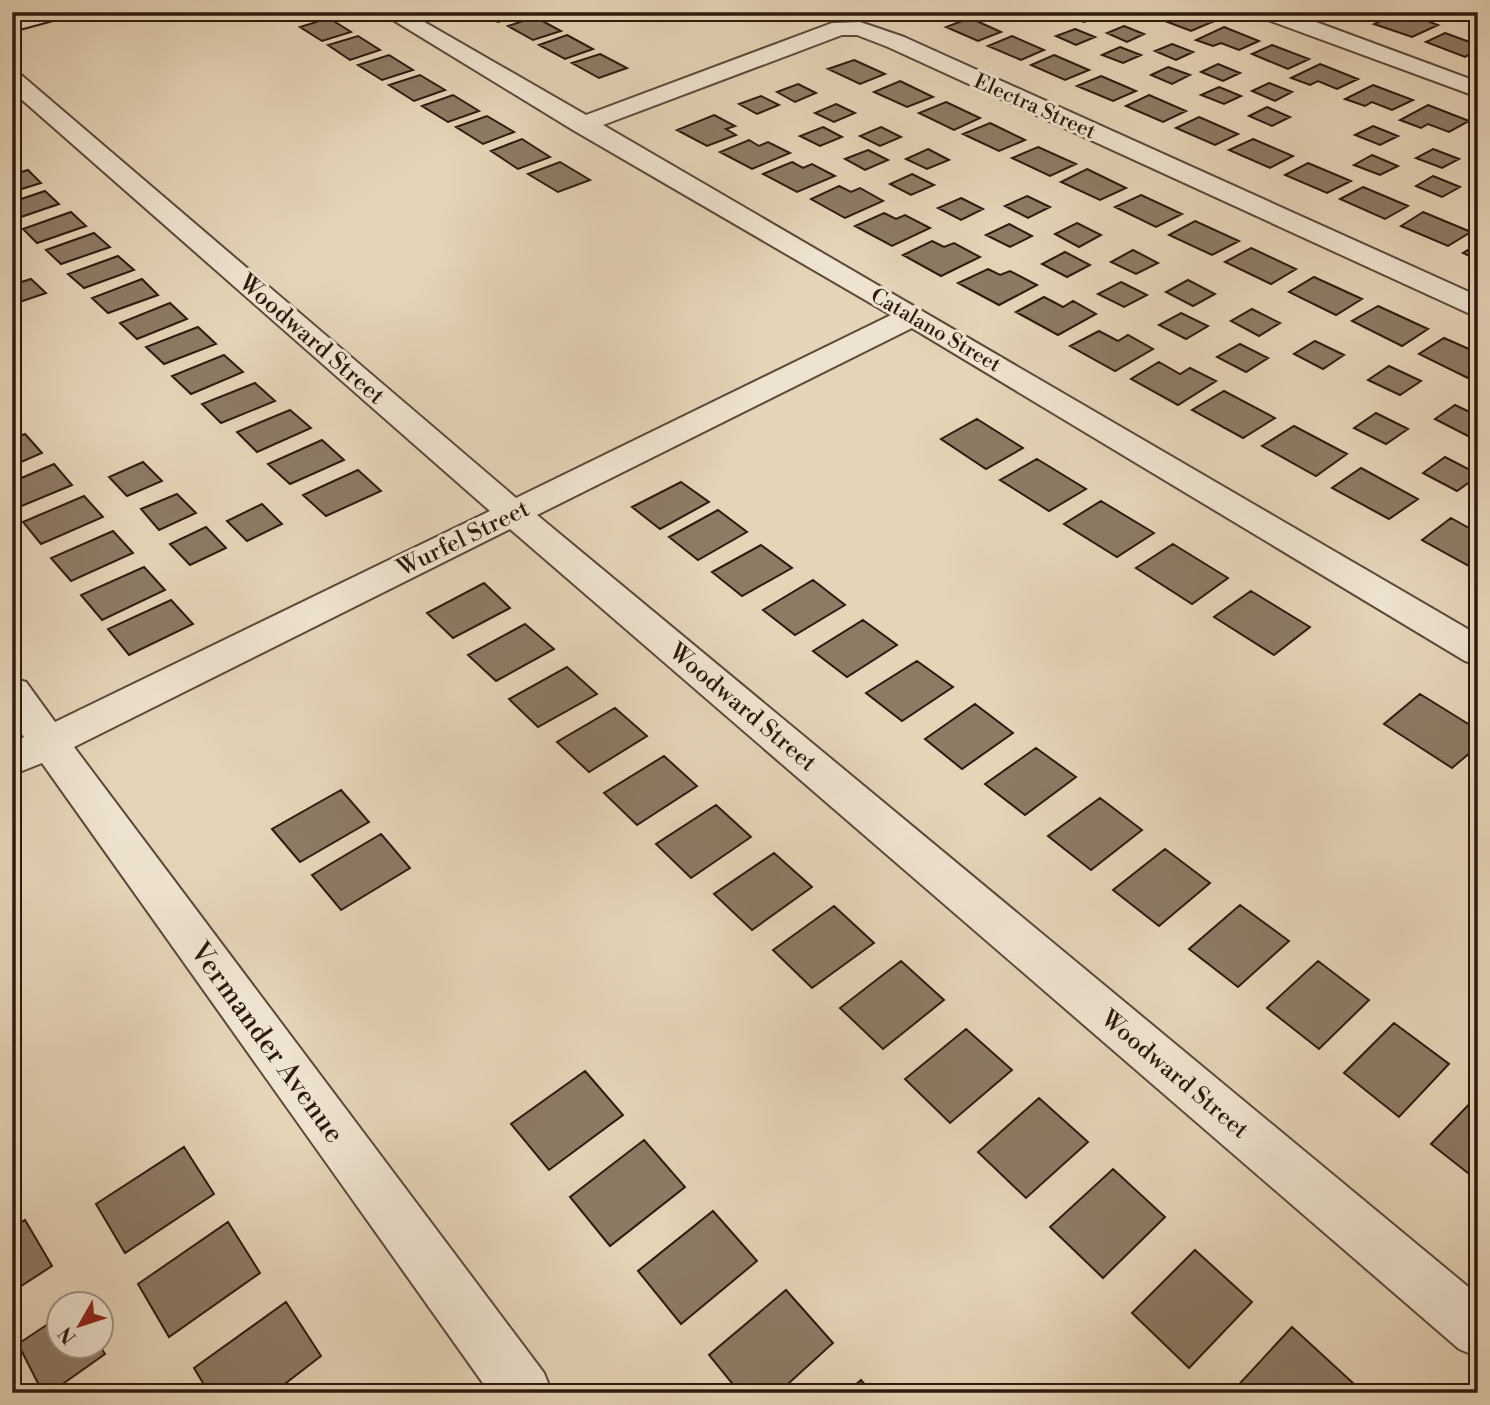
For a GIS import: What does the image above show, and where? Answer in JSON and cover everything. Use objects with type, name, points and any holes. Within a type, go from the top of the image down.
[{"type":"street","points":[[12,24],[56,12]]},
{"type":"street","name":"Catalano Street","points":[[391,12],[913,316],[1478,652]]},
{"type":"street","points":[[1269,12],[1478,90]]},
{"type":"street","name":"Electra Street","points":[[582,125],[840,28],[860,29],[895,42],[1478,307]]},
{"type":"street","name":"Woodward Street","points":[[12,79],[513,513],[1478,1330]]},
{"type":"street","name":"Wurfel Street","points":[[30,751],[913,316]]},
{"type":"street","name":"Vermander Avenue","points":[[12,692],[30,751],[524,1393]]},
{"type":"building","points":[[276,12],[312,12],[287,20]]},
{"type":"building","points":[[480,12],[524,12],[526,13],[498,22]]},
{"type":"building","points":[[928,12],[964,12],[945,20]]},
{"type":"building","points":[[1070,12],[1093,12],[1101,15],[1084,22],[1064,15]]},
{"type":"building","points":[[1171,12],[1186,12],[1212,22],[1191,31],[1157,18]]},
{"type":"building","points":[[1393,15],[1406,19],[1414,16],[1438,25],[1412,37],[1374,24]]},
{"type":"building","points":[[535,17],[561,31],[533,40],[508,26]]},
{"type":"building","points":[[329,18],[351,32],[322,41],[300,27]]},
{"type":"building","points":[[970,18],[1001,32],[978,41],[946,27]]},
{"type":"building","points":[[1124,26],[1144,34],[1127,42],[1107,33]]},
{"type":"building","points":[[1224,27],[1259,41],[1239,50],[1221,43],[1213,46],[1196,40]]},
{"type":"building","points":[[1075,29],[1095,37],[1076,45],[1056,36]]},
{"type":"building","points":[[1445,33],[1478,45],[1478,50],[1465,57],[1426,42]]},
{"type":"building","points":[[567,35],[593,49],[565,59],[539,45]]},
{"type":"building","points":[[358,36],[380,50],[350,60],[328,45]]},
{"type":"building","points":[[1012,36],[1044,50],[1021,60],[988,46]]},
{"type":"building","points":[[1172,44],[1193,52],[1176,60],[1155,51]]},
{"type":"building","points":[[1272,45],[1309,59],[1288,69],[1252,54]]},
{"type":"building","points":[[1120,47],[1141,55],[1123,63],[1102,55]]},
{"type":"building","points":[[600,54],[627,68],[599,78],[572,63]]},
{"type":"building","points":[[389,55],[413,70],[382,80],[358,65]]},
{"type":"building","points":[[1054,55],[1089,70],[1065,80],[1031,65]]},
{"type":"building","points":[[854,60],[885,74],[860,84],[828,69]]},
{"type":"building","points":[[1218,64],[1240,73],[1223,81],[1201,72]]},
{"type":"building","points":[[1320,64],[1358,79],[1337,89],[1318,81],[1310,85],[1291,78]]},
{"type":"building","points":[[1168,67],[1190,75],[1172,84],[1151,75]]},
{"type":"building","points":[[420,75],[445,90],[414,101],[389,85]]},
{"type":"building","points":[[1101,76],[1136,91],[1113,101],[1077,86]]},
{"type":"building","points":[[900,81],[933,97],[907,107],[874,92]]},
{"type":"building","points":[[1269,83],[1292,92],[1275,101],[1252,91]]},
{"type":"building","points":[[798,84],[816,93],[795,102],[777,92]]},
{"type":"building","points":[[1373,85],[1413,100],[1392,110],[1372,102],[1365,106],[1345,99]]},
{"type":"building","points":[[1219,87],[1241,96],[1224,104],[1201,95]]},
{"type":"building","points":[[453,95],[479,111],[448,122],[422,106]]},
{"type":"building","points":[[1149,95],[1186,111],[1163,122],[1126,106]]},
{"type":"building","points":[[761,96],[779,105],[757,114],[739,104]]},
{"type":"building","points":[[946,102],[980,118],[954,130],[919,113]]},
{"type":"building","points":[[836,104],[855,113],[834,122],[815,113]]},
{"type":"building","points":[[1428,105],[1469,121],[1449,132],[1428,124],[1421,128],[1400,120]]},
{"type":"building","points":[[1267,107],[1290,117],[1272,126],[1249,116]]},
{"type":"building","points":[[714,115],[735,126],[726,129],[736,135],[707,146],[677,130]]},
{"type":"building","points":[[487,116],[514,132],[483,144],[456,127]]},
{"type":"building","points":[[1199,117],[1238,134],[1215,145],[1176,128]]},
{"type":"building","points":[[990,123],[1025,140],[999,151],[963,134]]},
{"type":"building","points":[[1373,126],[1398,136],[1380,145],[1355,135]]},
{"type":"building","points":[[823,127],[842,137],[820,146],[800,136]]},
{"type":"building","points":[[881,127],[901,137],[880,146],[860,136]]},
{"type":"building","points":[[522,139],[550,157],[518,169],[491,151]]},
{"type":"building","points":[[1253,139],[1293,156],[1270,168],[1229,150]]},
{"type":"building","points":[[749,140],[759,146],[768,142],[790,153],[752,169],[720,152]]},
{"type":"building","points":[[1038,147],[1076,164],[1050,176],[1012,158]]},
{"type":"building","points":[[928,149],[949,160],[927,169],[906,159]]},
{"type":"building","points":[[1433,149],[1459,159],[1442,168],[1416,158]]},
{"type":"building","points":[[868,150],[888,160],[865,170],[845,159]]},
{"type":"building","points":[[1372,155],[1398,166],[1380,175],[1354,165]]},
{"type":"building","points":[[560,162],[590,180],[558,192],[528,174]]},
{"type":"building","points":[[792,162],[803,168],[812,164],[835,176],[797,192],[763,174]]},
{"type":"building","points":[[1308,163],[1351,181],[1327,193],[1285,175]]},
{"type":"building","points":[[1087,169],[1126,188],[1100,200],[1061,182]]},
{"type":"building","points":[[28,170],[41,183],[12,192],[12,175]]},
{"type":"building","points":[[912,174],[934,185],[911,195],[890,184]]},
{"type":"building","points":[[1433,176],[1460,187],[1442,197],[1416,186]]},
{"type":"building","points":[[839,186],[851,192],[860,188],[883,201],[845,218],[811,199]]},
{"type":"building","points":[[1363,187],[1408,206],[1385,219],[1340,199]]},
{"type":"building","points":[[45,191],[59,204],[12,220],[12,202]]},
{"type":"building","points":[[1141,195],[1182,214],[1156,227],[1115,207]]},
{"type":"building","points":[[1027,196],[1050,207],[1028,218],[1005,206]]},
{"type":"building","points":[[961,198],[983,209],[961,220],[938,208]]},
{"type":"building","points":[[71,212],[86,226],[37,243],[23,229]]},
{"type":"building","points":[[1423,212],[1471,232],[1448,246],[1401,226]]},
{"type":"building","points":[[884,213],[896,219],[905,215],[930,228],[892,246],[855,226]]},
{"type":"building","points":[[1195,221],[1239,241],[1212,255],[1169,235]]},
{"type":"building","points":[[1077,223],[1101,235],[1079,247],[1055,234]]},
{"type":"building","points":[[1009,224],[1032,236],[1010,247],[986,235]]},
{"type":"building","points":[[94,233],[110,247],[61,264],[46,250]]},
{"type":"building","points":[[932,241],[944,247],[954,243],[980,257],[941,276],[903,255]]},
{"type":"building","points":[[1478,244],[1478,260],[1463,253]]},
{"type":"building","points":[[1251,248],[1296,269],[1271,284],[1225,262]]},
{"type":"building","points":[[1133,250],[1158,263],[1136,274],[1111,262]]},
{"type":"building","points":[[1065,252],[1090,265],[1067,277],[1042,264]]},
{"type":"building","points":[[118,256],[134,270],[84,288],[68,274]]},
{"type":"building","points":[[988,269],[1000,275],[1010,271],[1037,285],[999,305],[958,283]]},
{"type":"building","points":[[1314,277],[1362,299],[1336,315],[1289,292]]},
{"type":"building","points":[[31,279],[46,293],[14,304],[12,285]]},
{"type":"building","points":[[142,279],[158,295],[108,313],[92,298]]},
{"type":"building","points":[[1188,280],[1215,294],[1193,306],[1166,292]]},
{"type":"building","points":[[1121,282],[1147,295],[1124,307],[1098,294]]},
{"type":"building","points":[[1044,297],[1063,307],[1073,301],[1096,314],[1058,335],[1016,312]]},
{"type":"building","points":[[170,303],[187,319],[137,339],[120,323]]},
{"type":"building","points":[[1378,306],[1428,329],[1402,346],[1352,321]]},
{"type":"building","points":[[1252,309],[1280,323],[1259,336],[1231,321]]},
{"type":"building","points":[[1181,313],[1208,326],[1186,339],[1159,325]]},
{"type":"building","points":[[198,327],[216,344],[164,364],[146,347]]},
{"type":"building","points":[[1099,331],[1118,341],[1128,335],[1153,349],[1115,371],[1070,346]]},
{"type":"building","points":[[1444,338],[1478,353],[1478,376],[1472,380],[1419,354]]},
{"type":"building","points":[[1315,341],[1344,355],[1323,369],[1294,354]]},
{"type":"building","points":[[1240,344],[1268,358],[1246,372],[1217,357]]},
{"type":"building","points":[[224,355],[243,372],[191,394],[172,376]]},
{"type":"building","points":[[1159,362],[1180,374],[1190,368],[1216,381],[1178,405],[1131,379]]},
{"type":"building","points":[[1389,366],[1421,381],[1400,395],[1368,380]]},
{"type":"building","points":[[255,383],[275,401],[221,423],[202,404]]},
{"type":"building","points":[[1224,391],[1275,418],[1243,438],[1192,410]]},
{"type":"building","points":[[1455,405],[1478,416],[1478,428],[1468,436],[1435,419]]},
{"type":"building","points":[[290,410],[311,428],[257,452],[237,432]]},
{"type":"building","points":[[1376,413],[1408,429],[1386,444],[1354,428]]},
{"type":"building","points":[[977,419],[1023,448],[986,469],[941,439]]},
{"type":"building","points":[[1294,426],[1347,454],[1316,476],[1262,446]]},
{"type":"building","points":[[25,434],[42,453],[12,466],[12,439]]},
{"type":"building","points":[[322,440],[344,460],[290,484],[268,464]]},
{"type":"building","points":[[1445,457],[1478,476],[1457,491],[1423,473]]},
{"type":"building","points":[[1037,459],[1086,489],[1049,511],[1000,480]]},
{"type":"building","points":[[143,462],[162,481],[127,496],[109,477]]},
{"type":"building","points":[[54,464],[72,485],[12,510],[12,482]]},
{"type":"building","points":[[1361,468],[1418,499],[1389,519],[1332,488]]},
{"type":"building","points":[[358,470],[381,491],[326,516],[303,495]]},
{"type":"building","points":[[681,482],[709,502],[660,529],[632,507]]},
{"type":"building","points":[[177,494],[196,513],[159,530],[141,509]]},
{"type":"building","points":[[84,496],[103,517],[41,544],[23,522]]},
{"type":"building","points":[[1101,501],[1154,533],[1117,557],[1064,524]]},
{"type":"building","points":[[262,504],[282,524],[247,541],[227,521]]},
{"type":"building","points":[[718,510],[747,532],[698,560],[669,537]]},
{"type":"building","points":[[1451,518],[1478,533],[1478,571],[1422,540]]},
{"type":"building","points":[[206,527],[226,548],[190,565],[170,544]]},
{"type":"building","points":[[113,531],[133,553],[71,581],[51,558]]},
{"type":"building","points":[[1173,544],[1228,578],[1192,604],[1136,568]]},
{"type":"building","points":[[761,545],[792,568],[742,596],[712,572]]},
{"type":"building","points":[[144,567],[165,590],[102,620],[81,595]]},
{"type":"building","points":[[813,580],[845,605],[795,635],[763,610]]},
{"type":"building","points":[[484,583],[510,608],[453,638],[427,613]]},
{"type":"building","points":[[1251,591],[1310,627],[1274,655],[1214,617]]},
{"type":"building","points":[[171,600],[193,624],[129,655],[108,629]]},
{"type":"building","points":[[863,620],[897,645],[847,677],[813,651]]},
{"type":"building","points":[[525,624],[554,649],[496,681],[468,655]]},
{"type":"building","points":[[917,661],[953,687],[902,721],[866,693]]},
{"type":"building","points":[[567,667],[597,694],[538,727],[509,699]]},
{"type":"building","points":[[1420,694],[1478,730],[1478,746],[1452,768],[1384,724]]},
{"type":"building","points":[[975,704],[1013,733],[962,769],[925,739]]},
{"type":"building","points":[[615,708],[647,736],[589,772],[557,742]]},
{"type":"building","points":[[1036,748],[1076,777],[1025,815],[985,784]]},
{"type":"building","points":[[664,756],[697,786],[637,825],[604,793]]},
{"type":"building","points":[[341,790],[369,822],[300,862],[272,829]]},
{"type":"building","points":[[1100,798],[1142,830],[1091,870],[1048,836]]},
{"type":"building","points":[[716,805],[751,837],[691,878],[656,844]]},
{"type":"building","points":[[381,834],[410,868],[341,910],[312,875]]},
{"type":"building","points":[[1165,849],[1210,883],[1159,926],[1113,890]]},
{"type":"building","points":[[774,853],[812,887],[752,930],[714,894]]},
{"type":"building","points":[[1240,905],[1289,941],[1238,987],[1189,949]]},
{"type":"building","points":[[834,906],[874,943],[812,988],[773,950]]},
{"type":"building","points":[[901,961],[944,1000],[883,1049],[840,1008]]},
{"type":"building","points":[[1318,961],[1369,1000],[1319,1049],[1267,1008]]},
{"type":"building","points":[[1394,1023],[1449,1064],[1399,1117],[1344,1073]]},
{"type":"building","points":[[966,1029],[1012,1070],[950,1123],[905,1079]]},
{"type":"building","points":[[585,1071],[623,1115],[549,1170],[511,1124]]},
{"type":"building","points":[[1478,1095],[1478,1181],[1431,1144]]},
{"type":"building","points":[[1039,1098],[1088,1142],[1026,1198],[978,1152]]},
{"type":"building","points":[[644,1140],[685,1187],[610,1246],[570,1197]]},
{"type":"building","points":[[184,1147],[214,1194],[125,1253],[96,1204]]},
{"type":"building","points":[[1113,1169],[1165,1217],[1103,1278],[1050,1227]]},
{"type":"building","points":[[713,1211],[757,1261],[681,1324],[638,1271]]},
{"type":"building","points":[[25,1220],[52,1266],[12,1292],[12,1228]]},
{"type":"building","points":[[228,1222],[260,1273],[169,1337],[138,1284]]},
{"type":"building","points":[[1195,1250],[1252,1302],[1189,1368],[1132,1313]]},
{"type":"building","points":[[786,1290],[833,1343],[778,1393],[740,1393],[709,1355]]},
{"type":"building","points":[[286,1302],[321,1356],[273,1393],[209,1393],[194,1368]]},
{"type":"building","points":[[46,1325],[46,1360],[97,1360],[50,1393],[43,1393],[18,1344]]},
{"type":"building","points":[[1292,1327],[1353,1383],[1344,1393],[1231,1393]]},
{"type":"building","points":[[861,1380],[872,1393],[846,1393]]}]
